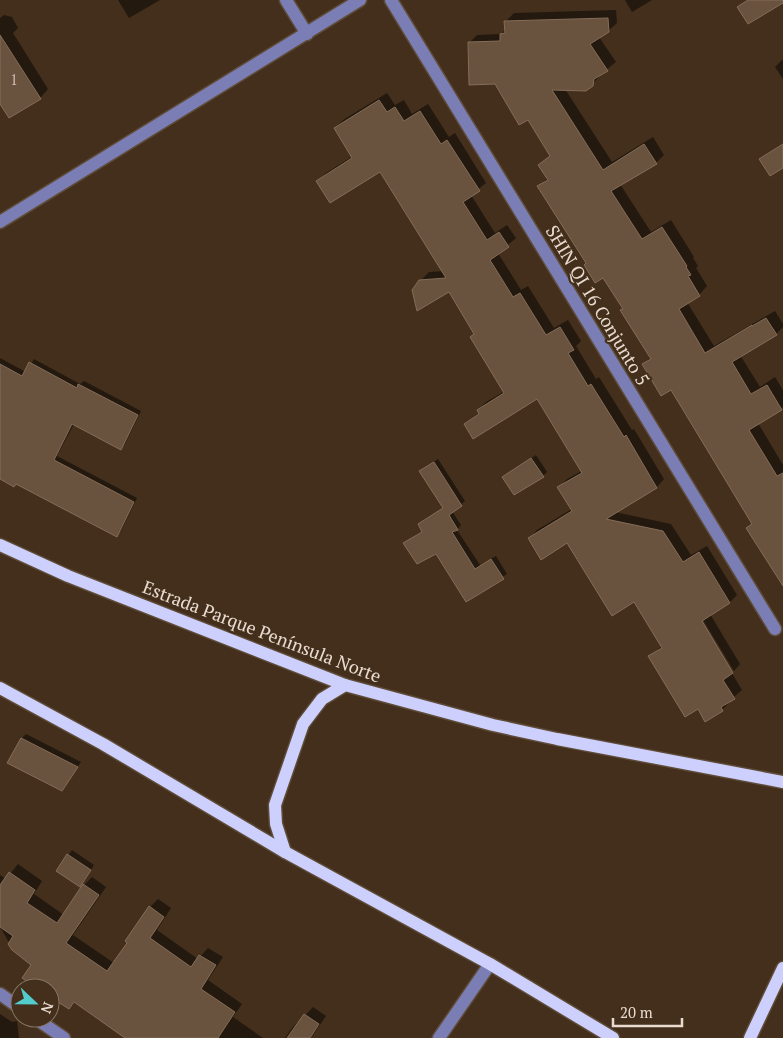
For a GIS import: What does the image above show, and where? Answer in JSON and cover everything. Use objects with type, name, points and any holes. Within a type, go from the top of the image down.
[{"type":"main road","name":"Estrada Parque Península Norte","points":[[0,545],[68,576],[345,684],[493,725],[556,739],[783,782]]},
{"type":"main road","points":[[286,852],[276,824],[275,805],[303,724],[322,699],[345,684]]},
{"type":"main road","points":[[0,688],[103,744],[286,852],[490,964],[612,1038]]},
{"type":"main road","points":[[750,1038],[783,968]]},
{"type":"street","points":[[286,0],[307,34]]},
{"type":"street","points":[[0,222],[360,0]]},
{"type":"street","name":"SHIN QI 16 Conjunto 5","points":[[391,0],[775,629]]},
{"type":"street","points":[[439,1038],[490,964]]},
{"type":"street","points":[[50,1028],[64,1038]]},
{"type":"building","points":[[748,0],[783,0],[783,3],[748,24],[737,7]]},
{"type":"building","points":[[608,18],[609,32],[590,44],[608,71],[594,79],[593,86],[586,91],[552,90],[603,170],[644,144],[657,164],[611,191],[642,239],[662,227],[687,266],[691,275],[688,276],[700,296],[679,309],[705,353],[766,318],[777,335],[732,362],[751,394],[767,385],[782,410],[749,430],[777,476],[783,473],[783,586],[746,528],[752,524],[671,390],[661,396],[642,364],[651,359],[620,310],[623,309],[603,278],[595,283],[584,265],[586,263],[537,186],[548,180],[538,165],[550,156],[528,120],[519,125],[495,84],[469,85],[468,42],[500,41],[500,34],[505,33],[504,21]]},
{"type":"building","points":[[0,35],[41,99],[9,118],[0,104]]},
{"type":"building","points":[[379,100],[387,112],[395,107],[404,121],[420,111],[441,144],[447,140],[480,191],[463,202],[487,240],[499,232],[509,247],[490,260],[513,297],[520,293],[546,335],[560,327],[574,350],[568,353],[588,386],[591,384],[624,437],[626,435],[657,488],[606,519],[663,531],[683,562],[699,552],[730,603],[702,621],[733,673],[723,680],[735,699],[721,707],[723,711],[705,722],[698,709],[685,717],[648,656],[662,648],[634,602],[612,616],[567,543],[541,560],[528,538],[572,511],[557,487],[582,473],[537,399],[473,439],[464,424],[479,414],[477,410],[504,393],[470,337],[474,334],[449,292],[417,311],[412,290],[419,280],[446,278],[380,172],[330,203],[316,181],[352,158],[334,128]]},
{"type":"building","points":[[783,144],[783,168],[770,176],[759,159]]},
{"type":"building","points":[[29,362],[77,388],[78,384],[138,415],[121,450],[72,424],[54,460],[134,502],[117,537],[16,484],[14,487],[0,479],[0,364],[22,376]]},
{"type":"building","points":[[531,458],[544,477],[514,495],[502,477]]},
{"type":"building","points":[[434,462],[462,506],[449,515],[458,530],[452,532],[475,569],[491,559],[504,579],[466,602],[436,554],[417,564],[403,543],[422,532],[418,524],[443,508],[419,471]]},
{"type":"building","points":[[21,738],[78,767],[62,791],[7,763]]},
{"type":"building","points":[[67,854],[91,870],[80,887],[56,871]]},
{"type":"building","points":[[9,872],[35,890],[27,903],[57,923],[83,884],[99,895],[66,943],[107,971],[127,943],[125,941],[149,906],[164,917],[150,938],[191,967],[199,955],[216,965],[201,989],[235,1012],[218,1038],[125,1038],[74,1002],[69,1009],[60,1003],[60,978],[22,978],[31,965],[12,950],[8,944],[13,936],[0,927],[0,885]]},
{"type":"building","points":[[304,1014],[319,1024],[310,1038],[287,1038]]}]
